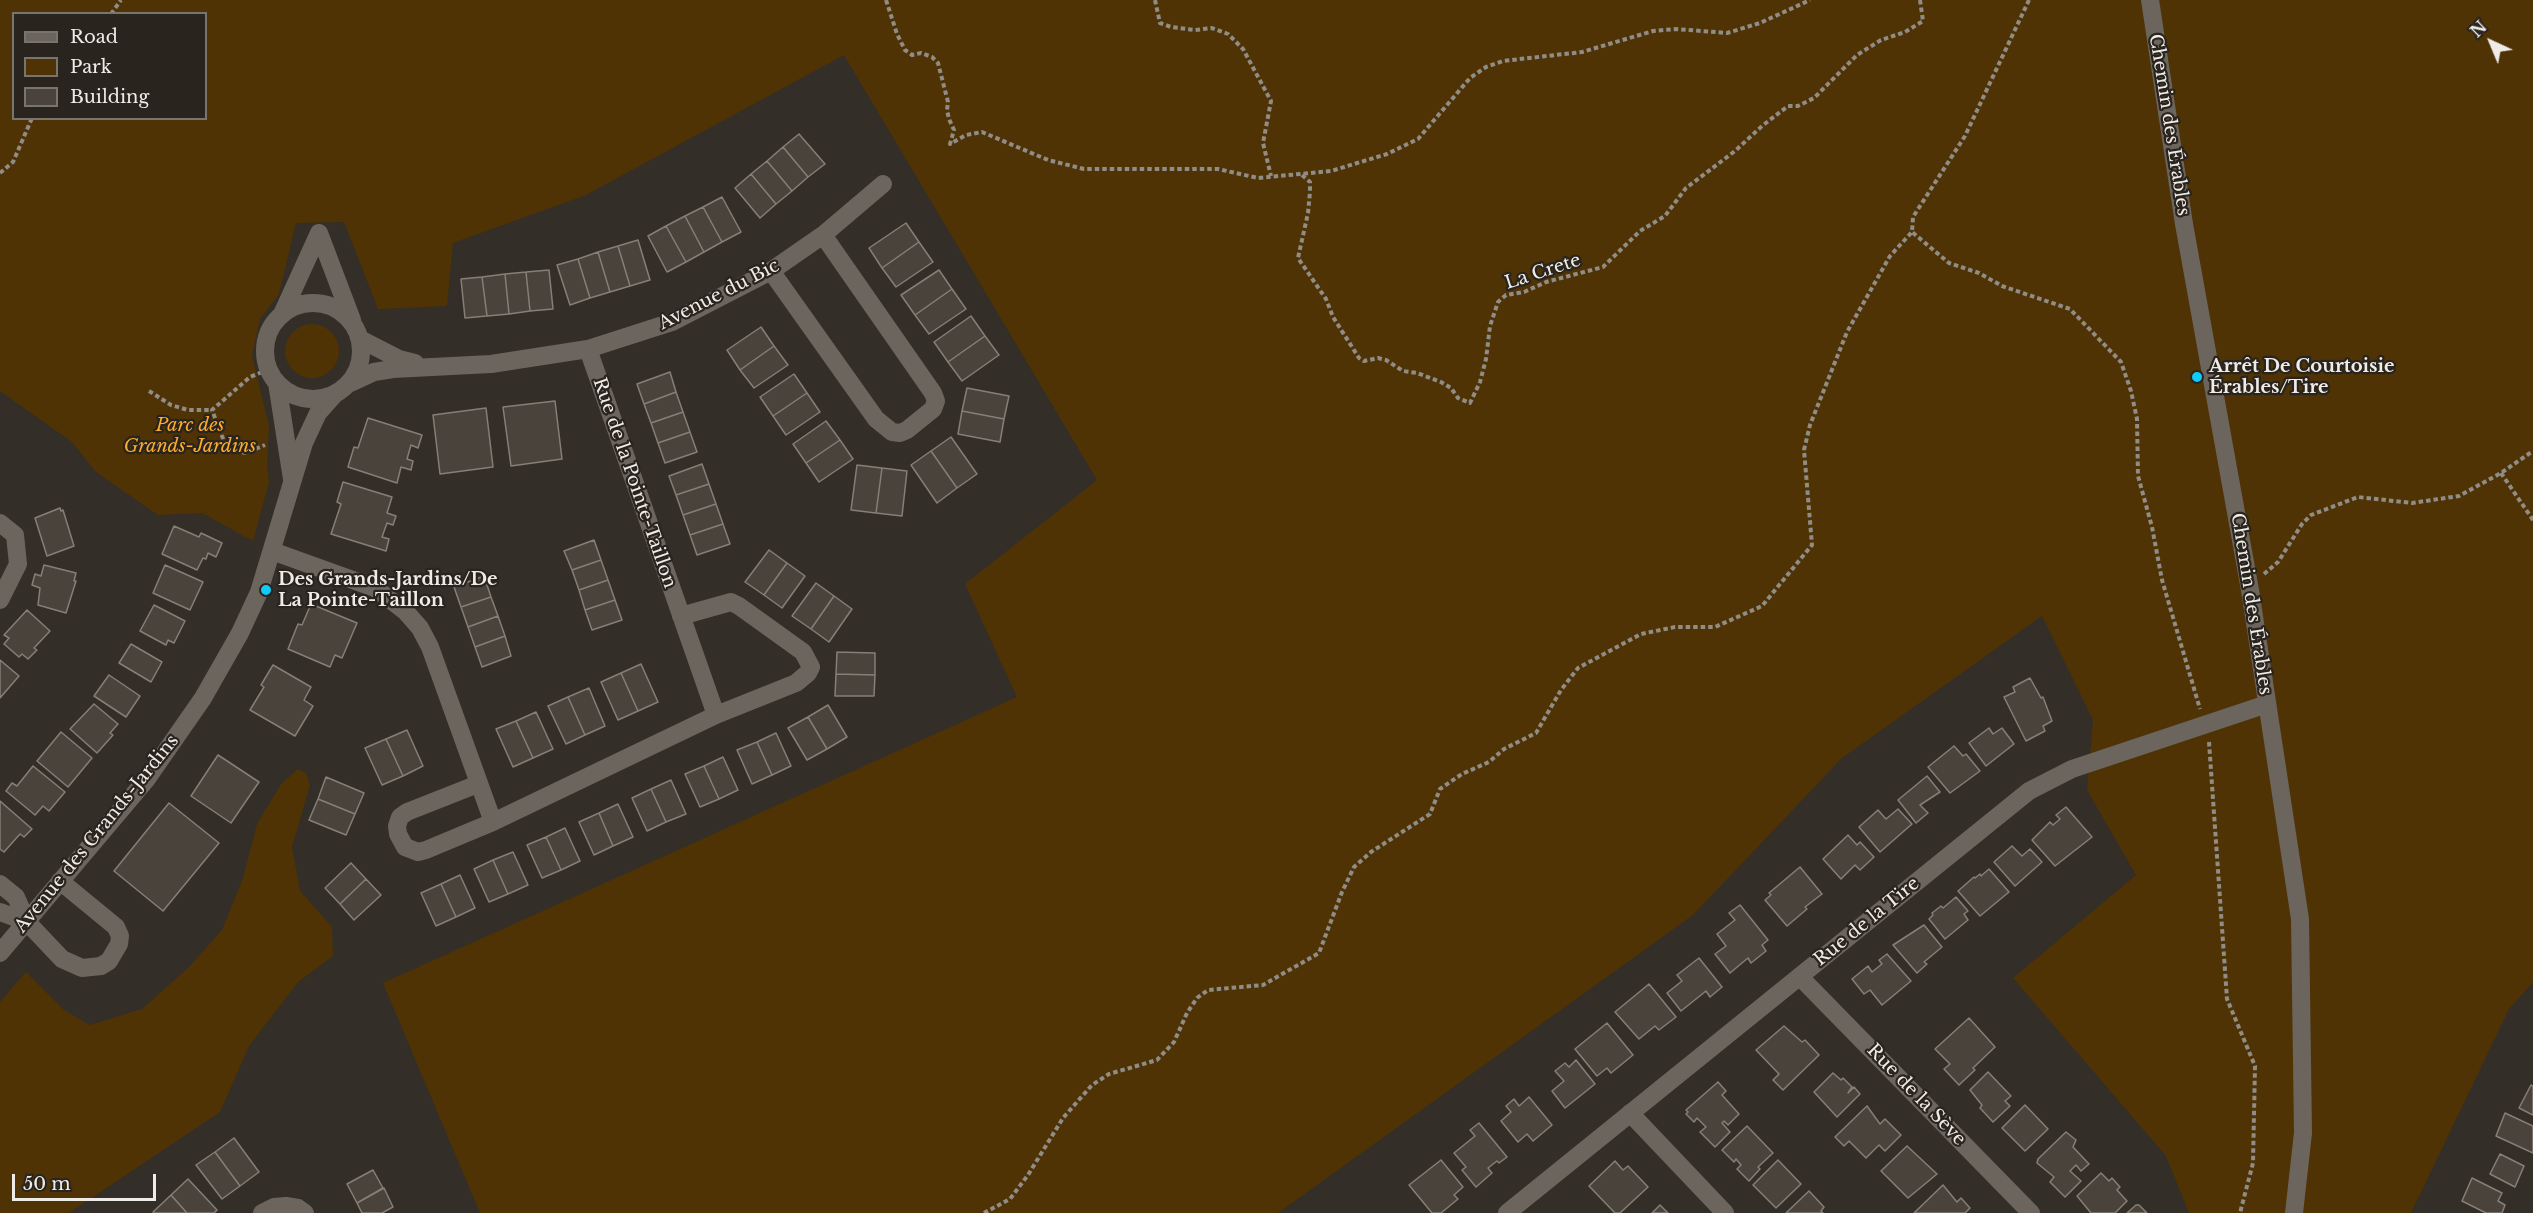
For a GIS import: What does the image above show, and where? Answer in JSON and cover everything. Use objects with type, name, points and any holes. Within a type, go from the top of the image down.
[{"type":"street","name":"Chemin des Érables","points":[[2150,0],[2184,224],[2250,590],[2300,919],[2303,1133],[2294,1213]]},
{"type":"street","name":"Avenue du Bic","points":[[341,389],[374,372],[425,366],[490,364],[588,349],[672,322],[771,271],[823,235],[883,184]]},
{"type":"street","points":[[319,233],[357,332],[361,355],[357,371],[341,389],[319,399],[304,398],[289,393],[273,376],[265,354],[266,339],[272,324],[283,312],[319,233]]},
{"type":"street","points":[[771,271],[876,419],[891,432],[900,433],[907,430],[933,409],[936,401],[933,393],[823,235]]},
{"type":"street","points":[[283,312],[297,305],[313,302],[329,305],[343,312],[357,332]]},
{"type":"street","name":"Avenue du Bic","points":[[357,332],[399,359],[425,366]]},
{"type":"street","name":"Rue de la Pointe-Taillon","points":[[588,349],[716,715]]},
{"type":"street","name":"Avenue des Grands-Jardins","points":[[273,376],[292,484]]},
{"type":"street","name":"Avenue des Grands-Jardins","points":[[0,953],[146,780],[198,706],[245,623],[259,592],[311,425],[341,389]]},
{"type":"street","points":[[0,523],[15,535],[18,564],[0,600]]},
{"type":"street","points":[[272,552],[375,588],[406,612],[420,628],[430,647],[493,822]]},
{"type":"street","points":[[478,784],[407,812],[400,818],[397,826],[398,834],[405,848],[418,852],[493,822],[716,715],[796,683],[808,674],[811,667],[803,652],[731,602],[681,616]]},
{"type":"street","name":"Rue de la Tire","points":[[1507,1213],[2029,791],[2072,769],[2267,704]]},
{"type":"street","points":[[0,884],[16,897],[27,922],[62,959],[72,965],[91,968],[109,961],[119,944],[120,936],[116,927],[60,881]]},
{"type":"street","points":[[0,912],[27,922]]},
{"type":"street","name":"Rue de la Sève","points":[[1800,977],[2031,1213]]},
{"type":"street","points":[[1630,1113],[1725,1213]]},
{"type":"street","points":[[262,1213],[274,1207],[286,1206],[298,1208],[305,1213]]},
{"type":"path","points":[[886,0],[897,34],[906,50],[912,55],[921,53],[932,57],[938,63],[948,102],[949,119],[954,129],[950,144],[966,135],[982,132],[1048,160],[1084,169],[1218,169],[1258,178],[1331,171],[1387,154],[1418,139],[1470,78],[1486,67],[1503,62],[1582,52],[1653,31],[1676,29],[1727,33],[1771,18],[1810,0]]},
{"type":"path","points":[[1155,0],[1160,23],[1171,27],[1196,30],[1212,28],[1228,34],[1243,49],[1271,101],[1263,143],[1271,176]]},
{"type":"path","name":"La Crete","points":[[1302,175],[1310,182],[1310,192],[1298,258],[1326,298],[1334,317],[1359,358],[1364,361],[1378,358],[1386,360],[1403,371],[1417,373],[1441,382],[1458,398],[1470,403],[1480,382],[1486,359],[1490,326],[1498,302],[1506,295],[1524,292],[1546,282],[1603,267],[1640,231],[1665,216],[1686,188],[1788,106],[1798,106],[1814,98],[1857,55],[1881,40],[1905,32],[1923,21],[1920,0]]},
{"type":"path","points":[[984,1213],[1010,1198],[1028,1175],[1064,1118],[1092,1085],[1109,1074],[1157,1060],[1174,1042],[1187,1013],[1197,998],[1208,990],[1240,989],[1263,985],[1319,953],[1354,867],[1371,852],[1430,814],[1440,789],[1462,774],[1489,762],[1504,749],[1536,733],[1561,690],[1578,668],[1641,634],[1675,627],[1715,627],[1762,606],[1812,545],[1804,450],[1810,425],[1847,332],[1890,256],[1912,232],[1913,217],[1965,136],[2029,0]]},
{"type":"path","points":[[0,173],[13,162],[31,120]]},
{"type":"path","points":[[1912,232],[1949,263],[1979,273],[2002,286],[2070,309],[2121,362],[2131,391],[2137,419],[2138,476],[2152,527],[2162,580],[2200,710],[2208,724],[2220,864],[2227,999],[2255,1066],[2253,1163],[2240,1213]]},
{"type":"path","points":[[149,391],[171,405],[188,410],[212,410],[250,377],[273,376]]},
{"type":"path","points":[[212,410],[227,449],[246,453],[265,445]]},
{"type":"path","points":[[2250,590],[2278,562],[2302,524],[2312,515],[2358,497],[2385,498],[2412,503],[2459,496],[2502,473],[2533,450]]},
{"type":"path","points":[[2502,473],[2533,520]]},
{"type":"green space","name":"Parc des Grands-Jardins","points":[[0,0],[2533,0],[2533,982],[2509,1009],[2411,1213],[2189,1213],[2166,1156],[2013,978],[2136,875],[2087,790],[2093,720],[2042,616],[1842,758],[1693,915],[1278,1213],[480,1213],[383,983],[1017,697],[965,584],[1097,480],[844,55],[586,195],[453,243],[447,306],[378,309],[344,222],[296,223],[279,294],[260,319],[252,355],[269,426],[267,464],[269,482],[253,541],[202,513],[158,515],[96,472],[72,442],[0,391]]},
{"type":"green space","points":[[307,324],[317,324],[327,328],[335,336],[339,351],[335,366],[327,374],[317,378],[307,378],[297,374],[289,366],[285,356],[285,346],[289,336],[297,328]]},
{"type":"green space","points":[[298,769],[306,773],[310,785],[292,847],[300,891],[332,927],[333,956],[298,982],[249,1046],[220,1112],[69,1213],[0,1213],[0,1002],[26,972],[64,1010],[90,1025],[142,1009],[190,966],[222,930],[243,878],[257,824],[281,784]]},
{"type":"building","points":[[799,134],[825,164],[808,177],[783,147]]},
{"type":"building","points":[[783,147],[808,177],[792,191],[767,161]]},
{"type":"building","points":[[767,161],[792,191],[776,204],[751,174]]},
{"type":"building","points":[[751,174],[776,204],[760,218],[735,188]]},
{"type":"building","points":[[722,197],[741,232],[722,242],[703,207]]},
{"type":"building","points":[[703,207],[722,242],[704,252],[685,216]]},
{"type":"building","points":[[685,216],[704,252],[686,262],[666,226]]},
{"type":"building","points":[[906,223],[919,242],[882,268],[869,248]]},
{"type":"building","points":[[666,226],[686,262],[667,272],[648,236]]},
{"type":"building","points":[[638,240],[650,280],[630,286],[618,246]]},
{"type":"building","points":[[919,242],[933,262],[896,287],[882,268]]},
{"type":"building","points":[[618,246],[630,286],[610,292],[598,252]]},
{"type":"building","points":[[598,252],[610,292],[590,298],[578,259]]},
{"type":"building","points":[[578,259],[590,298],[570,305],[557,265]]},
{"type":"building","points":[[549,270],[553,309],[530,311],[526,272]]},
{"type":"building","points":[[939,270],[952,289],[915,315],[901,295]]},
{"type":"building","points":[[526,272],[530,311],[509,314],[505,274]]},
{"type":"building","points":[[505,274],[509,314],[487,316],[482,277]]},
{"type":"building","points":[[482,277],[487,316],[465,318],[461,279]]},
{"type":"building","points":[[952,289],[966,309],[929,334],[915,315]]},
{"type":"building","points":[[971,316],[985,336],[948,362],[934,342]]},
{"type":"building","points":[[761,327],[774,346],[740,370],[727,350]]},
{"type":"building","points":[[985,336],[999,355],[962,381],[948,362]]},
{"type":"building","points":[[774,346],[788,365],[754,388],[740,370]]},
{"type":"building","points":[[670,372],[676,392],[644,404],[637,384]]},
{"type":"building","points":[[794,374],[807,393],[773,416],[760,397]]},
{"type":"building","points":[[967,388],[1009,396],[1004,419],[962,411]]},
{"type":"building","points":[[676,392],[683,412],[651,423],[644,404]]},
{"type":"building","points":[[807,393],[820,412],[786,435],[773,416]]},
{"type":"building","points":[[555,401],[562,459],[511,466],[503,407]]},
{"type":"building","points":[[486,408],[493,467],[440,474],[433,415]]},
{"type":"building","points":[[962,411],[1004,419],[1000,442],[958,434]]},
{"type":"building","points":[[683,412],[690,432],[658,443],[651,423]]},
{"type":"building","points":[[368,418],[422,435],[418,448],[411,445],[407,459],[413,461],[411,470],[401,467],[397,483],[348,467],[354,447],[358,448]]},
{"type":"building","points":[[826,421],[840,440],[806,463],[793,444]]},
{"type":"building","points":[[690,432],[697,452],[665,463],[658,443]]},
{"type":"building","points":[[951,437],[977,474],[957,488],[931,451]]},
{"type":"building","points":[[840,440],[853,459],[819,482],[806,463]]},
{"type":"building","points":[[931,451],[957,488],[937,503],[911,465]]},
{"type":"building","points":[[702,464],[709,484],[676,495],[669,476]]},
{"type":"building","points":[[857,465],[882,468],[876,513],[851,510]]},
{"type":"building","points":[[882,468],[907,471],[902,516],[876,513]]},
{"type":"building","points":[[343,482],[392,497],[387,513],[396,516],[393,525],[387,523],[382,537],[389,539],[386,551],[331,534],[341,504],[337,502]]},
{"type":"building","points":[[709,484],[716,504],[683,515],[676,495]]},
{"type":"building","points":[[716,504],[723,524],[690,535],[683,515]]},
{"type":"building","points":[[60,508],[61,511],[63,510],[74,546],[47,556],[35,518]]},
{"type":"building","points":[[723,524],[730,544],[697,555],[690,535]]},
{"type":"building","points":[[174,526],[199,537],[201,533],[222,543],[216,557],[208,553],[197,570],[162,554]]},
{"type":"building","points":[[594,540],[601,560],[572,570],[564,551]]},
{"type":"building","points":[[769,550],[787,563],[764,595],[745,582]]},
{"type":"building","points":[[601,560],[608,580],[579,590],[572,570]]},
{"type":"building","points":[[787,563],[805,576],[782,608],[764,595]]},
{"type":"building","points":[[44,565],[76,573],[74,581],[76,581],[66,613],[38,605],[40,588],[32,585],[35,574],[41,576]]},
{"type":"building","points":[[165,565],[203,582],[190,610],[153,593]]},
{"type":"building","points":[[484,576],[491,597],[461,607],[454,587]]},
{"type":"building","points":[[608,580],[615,600],[585,610],[579,590]]},
{"type":"building","points":[[816,583],[834,596],[811,629],[792,616]]},
{"type":"building","points":[[834,596],[852,609],[829,642],[811,629]]},
{"type":"building","points":[[491,597],[498,616],[468,627],[461,607]]},
{"type":"building","points":[[615,600],[622,620],[592,630],[585,610]]},
{"type":"building","points":[[311,604],[357,623],[342,658],[335,655],[330,667],[288,649],[298,624],[302,625]]},
{"type":"building","points":[[154,605],[185,621],[174,643],[168,640],[166,645],[140,631]]},
{"type":"building","points":[[27,610],[50,631],[34,648],[37,650],[28,659],[22,654],[19,657],[4,644],[9,638],[4,635]]},
{"type":"building","points":[[498,616],[505,636],[475,647],[468,627]]},
{"type":"building","points":[[505,636],[511,656],[482,667],[475,647]]},
{"type":"building","points":[[131,644],[162,662],[151,682],[119,663]]},
{"type":"building","points":[[837,652],[875,653],[875,675],[836,674]]},
{"type":"building","points":[[0,660],[19,676],[0,698]]},
{"type":"building","points":[[641,664],[658,702],[638,711],[621,673]]},
{"type":"building","points":[[273,665],[311,687],[304,700],[313,706],[295,736],[250,710],[264,687],[261,685]]},
{"type":"building","points":[[621,673],[638,711],[618,720],[601,682]]},
{"type":"building","points":[[836,674],[875,675],[874,696],[835,696]]},
{"type":"building","points":[[109,675],[140,696],[126,717],[94,696]]},
{"type":"building","points":[[2030,678],[2041,698],[2043,697],[2052,721],[2043,726],[2045,731],[2026,741],[2004,697],[2015,692],[2013,687]]},
{"type":"building","points":[[589,688],[605,726],[585,735],[568,697]]},
{"type":"building","points":[[568,697],[585,735],[566,744],[548,706]]},
{"type":"building","points":[[94,704],[118,724],[110,733],[113,735],[97,753],[70,729]]},
{"type":"building","points":[[828,705],[847,737],[827,749],[808,717]]},
{"type":"building","points":[[536,712],[553,749],[533,758],[516,721]]},
{"type":"building","points":[[808,717],[827,749],[807,760],[788,728]]},
{"type":"building","points":[[516,721],[533,758],[513,767],[496,729]]},
{"type":"building","points":[[1989,728],[1993,734],[2002,728],[2014,744],[1986,766],[1969,743]]},
{"type":"building","points":[[407,730],[423,766],[403,776],[386,739]]},
{"type":"building","points":[[61,732],[92,758],[68,787],[37,761]]},
{"type":"building","points":[[776,733],[791,766],[772,775],[757,742]]},
{"type":"building","points":[[386,739],[403,776],[382,785],[365,748]]},
{"type":"building","points":[[757,742],[772,775],[752,784],[737,750]]},
{"type":"building","points":[[1954,746],[1963,756],[1966,754],[1980,771],[1950,793],[1928,767]]},
{"type":"building","points":[[218,755],[259,782],[231,823],[191,796]]},
{"type":"building","points":[[723,757],[738,790],[719,799],[704,766]]},
{"type":"building","points":[[33,766],[65,792],[49,811],[43,806],[35,815],[6,791],[12,783],[17,786]]},
{"type":"building","points":[[704,766],[719,799],[700,807],[685,774]]},
{"type":"building","points":[[1927,776],[1940,792],[1920,805],[1928,813],[1916,823],[1898,800]]},
{"type":"building","points":[[326,777],[364,793],[355,814],[318,799]]},
{"type":"building","points":[[671,780],[686,814],[666,822],[651,789]]},
{"type":"building","points":[[651,789],[666,822],[647,831],[632,798]]},
{"type":"building","points":[[318,799],[355,814],[346,835],[309,820]]},
{"type":"building","points":[[0,801],[32,829],[24,837],[20,834],[4,852],[0,849]]},
{"type":"building","points":[[169,803],[219,843],[163,911],[114,871]]},
{"type":"building","points":[[618,804],[633,837],[613,846],[599,813]]},
{"type":"building","points":[[2066,807],[2092,837],[2055,866],[2032,840],[2050,822],[2053,825],[2060,819],[2056,815]]},
{"type":"building","points":[[1898,809],[1912,824],[1880,852],[1859,827],[1878,810],[1886,819]]},
{"type":"building","points":[[599,813],[613,846],[594,855],[579,822]]},
{"type":"building","points":[[565,828],[580,861],[561,870],[546,837]]},
{"type":"building","points":[[1848,835],[1857,845],[1860,842],[1874,857],[1860,870],[1855,865],[1841,879],[1823,859]]},
{"type":"building","points":[[546,837],[561,870],[542,878],[527,845]]},
{"type":"building","points":[[2012,846],[2022,856],[2030,849],[2042,862],[2015,886],[1994,862]]},
{"type":"building","points":[[513,852],[528,885],[508,894],[493,860]]},
{"type":"building","points":[[493,860],[508,894],[489,902],[474,869]]},
{"type":"building","points":[[351,863],[366,879],[340,904],[325,888]]},
{"type":"building","points":[[1800,867],[1822,894],[1805,907],[1807,909],[1787,926],[1765,900],[1771,895],[1769,893]]},
{"type":"building","points":[[1989,869],[2009,892],[1980,916],[1958,891],[1974,877],[1980,874],[1981,876]]},
{"type":"building","points":[[460,875],[475,908],[456,917],[441,884]]},
{"type":"building","points":[[366,879],[381,895],[354,920],[340,904]]},
{"type":"building","points":[[441,884],[456,917],[436,926],[421,893]]},
{"type":"building","points":[[1956,897],[1968,911],[1964,914],[1968,920],[1945,939],[1929,919],[1932,913],[1941,906],[1943,908]]},
{"type":"building","points":[[1740,905],[1768,940],[1762,945],[1766,951],[1751,963],[1748,958],[1730,973],[1715,954],[1726,946],[1717,934],[1735,920],[1729,913]]},
{"type":"building","points":[[1924,925],[1942,947],[1924,962],[1927,964],[1917,973],[1893,945]]},
{"type":"building","points":[[1887,954],[1911,981],[1882,1005],[1870,990],[1864,994],[1852,979],[1868,966],[1872,972],[1882,964],[1879,960]]},
{"type":"building","points":[[1699,958],[1722,987],[1710,997],[1706,991],[1681,1011],[1667,993],[1682,981],[1677,975]]},
{"type":"building","points":[[1649,984],[1676,1017],[1659,1030],[1655,1026],[1639,1039],[1615,1012]]},
{"type":"building","points":[[1969,1018],[1995,1047],[1959,1085],[1944,1069],[1950,1064],[1935,1049]]},
{"type":"building","points":[[1607,1023],[1633,1055],[1611,1073],[1607,1068],[1597,1076],[1575,1049]]},
{"type":"building","points":[[1784,1026],[1802,1042],[1805,1040],[1819,1055],[1783,1090],[1773,1080],[1779,1074],[1756,1050]]},
{"type":"building","points":[[1576,1060],[1595,1084],[1565,1108],[1552,1091],[1564,1081],[1555,1071],[1565,1063],[1569,1067]]},
{"type":"building","points":[[1988,1072],[2011,1096],[2005,1101],[2010,1106],[1993,1122],[1980,1108],[1982,1105],[1970,1090]]},
{"type":"building","points":[[1833,1073],[1841,1080],[1843,1078],[1852,1087],[1848,1093],[1854,1087],[1860,1094],[1837,1117],[1814,1092]]},
{"type":"building","points":[[1718,1082],[1726,1091],[1722,1095],[1739,1114],[1728,1125],[1724,1121],[1722,1123],[1730,1132],[1715,1147],[1700,1132],[1706,1127],[1697,1118],[1694,1122],[1686,1114],[1688,1112],[1686,1110]]},
{"type":"building","points":[[2531,1085],[2533,1086],[2533,1115],[2519,1108]]},
{"type":"building","points":[[1529,1097],[1552,1125],[1533,1141],[1527,1134],[1518,1142],[1501,1121],[1511,1112],[1506,1106],[1514,1099],[1519,1106]]},
{"type":"building","points":[[2025,1105],[2048,1129],[2025,1151],[2002,1128]]},
{"type":"building","points":[[1867,1106],[1880,1124],[1885,1119],[1901,1135],[1885,1151],[1879,1145],[1866,1158],[1849,1141],[1844,1146],[1835,1137]]},
{"type":"building","points":[[2505,1113],[2533,1126],[2533,1153],[2496,1136]]},
{"type":"building","points":[[1479,1123],[1507,1157],[1488,1168],[1492,1173],[1476,1187],[1462,1170],[1466,1167],[1454,1153],[1475,1136],[1470,1130]]},
{"type":"building","points":[[1747,1126],[1773,1153],[1758,1167],[1760,1169],[1749,1181],[1737,1169],[1741,1165],[1736,1159],[1734,1162],[1722,1150]]},
{"type":"building","points":[[2066,1132],[2076,1140],[2073,1147],[2089,1164],[2081,1171],[2076,1165],[2070,1171],[2081,1181],[2065,1197],[2050,1182],[2054,1177],[2037,1163],[2038,1159]]},
{"type":"building","points":[[234,1138],[259,1172],[240,1186],[215,1152]]},
{"type":"building","points":[[1907,1146],[1937,1174],[1908,1198],[1881,1171]]},
{"type":"building","points":[[215,1152],[240,1186],[222,1199],[196,1165]]},
{"type":"building","points":[[2500,1154],[2524,1166],[2515,1187],[2490,1174]]},
{"type":"building","points":[[1441,1160],[1463,1187],[1454,1195],[1458,1199],[1441,1213],[1432,1213],[1409,1185]]},
{"type":"building","points":[[1778,1160],[1801,1184],[1776,1208],[1753,1185]]},
{"type":"building","points":[[1615,1161],[1623,1170],[1628,1166],[1648,1187],[1620,1213],[1615,1213],[1589,1186]]},
{"type":"building","points":[[373,1170],[383,1188],[357,1203],[347,1184]]},
{"type":"building","points":[[2101,1173],[2109,1181],[2112,1178],[2120,1187],[2117,1190],[2127,1201],[2115,1213],[2091,1213],[2077,1196]]},
{"type":"building","points":[[2472,1178],[2502,1193],[2498,1201],[2505,1205],[2502,1213],[2486,1213],[2462,1201]]},
{"type":"building","points":[[188,1179],[217,1210],[214,1213],[187,1213],[171,1195]]},
{"type":"building","points":[[1943,1185],[1957,1202],[1961,1198],[1970,1208],[1965,1213],[1914,1213]]},
{"type":"building","points":[[384,1188],[393,1207],[382,1213],[362,1213],[357,1203]]},
{"type":"building","points":[[1809,1191],[1824,1207],[1821,1211],[1823,1213],[1786,1213]]},
{"type":"building","points":[[171,1195],[187,1213],[153,1212]]},
{"type":"building","points":[[1660,1205],[1668,1213],[1652,1213]]},
{"type":"building","points":[[2139,1205],[2147,1213],[2127,1213]]},
{"type":"place","name":"Arrêt De Courtoisie Érables/Tire","points":[[2197,377]]},
{"type":"place","name":"Des Grands-Jardins/De La Pointe-Taillon","points":[[266,590]]}]
